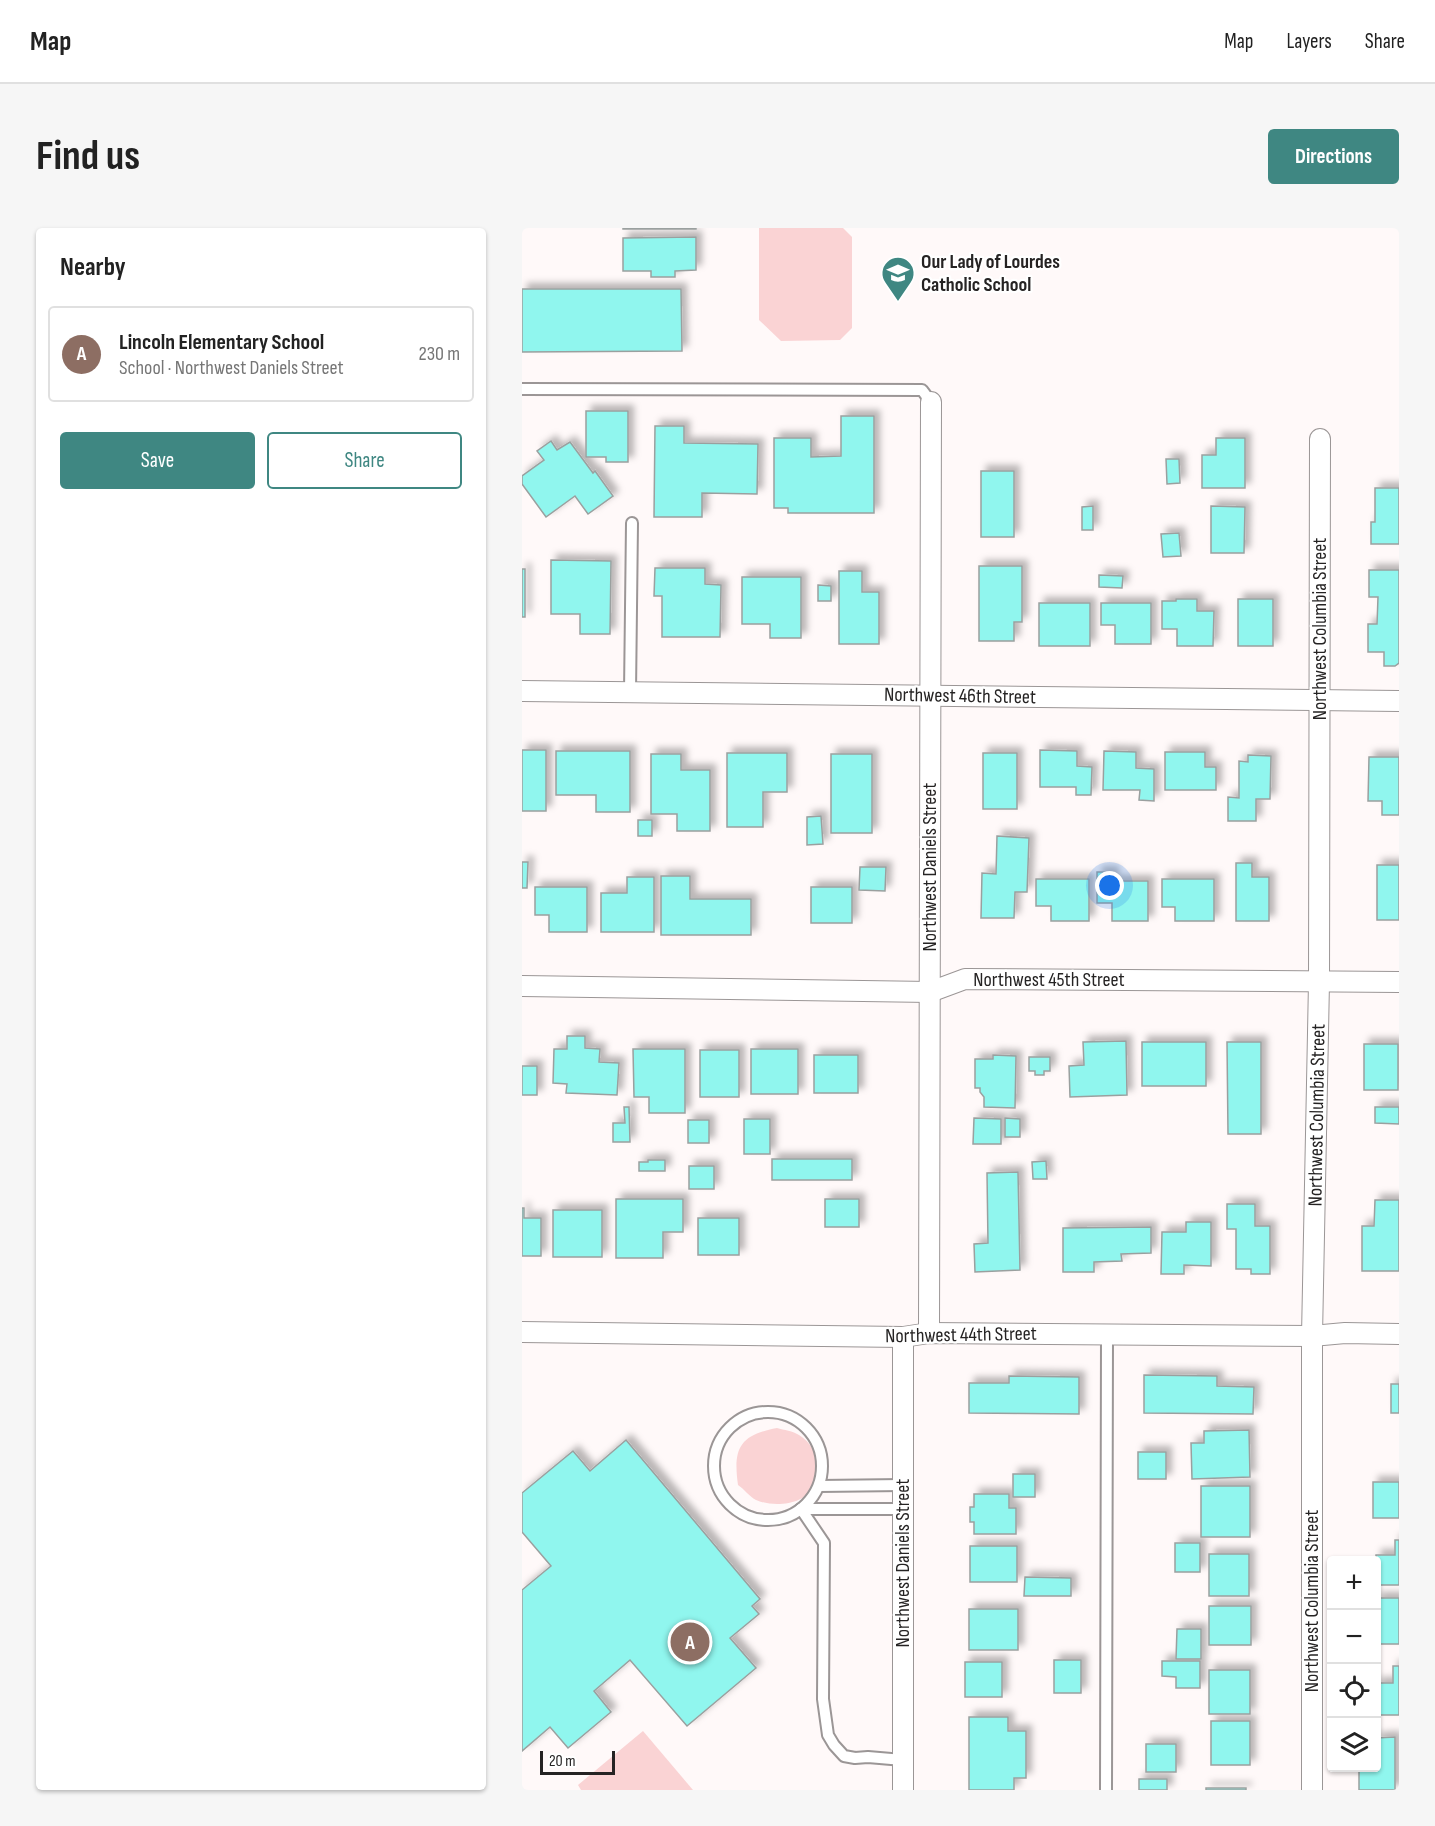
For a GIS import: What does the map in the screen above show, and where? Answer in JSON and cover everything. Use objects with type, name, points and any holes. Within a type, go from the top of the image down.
[{"type":"street","name":"Northwest Daniels Street","points":[[929,1333],[931,402]]},
{"type":"street","name":"Northwest Columbia Street","points":[[1312,1790],[1312,1336],[1319,982],[1320,439]]},
{"type":"street","name":"Northwest 46th Street","points":[[522,691],[1399,701]]},
{"type":"street","name":"Northwest 45th Street","points":[[522,986],[930,992],[964,979],[1399,982]]},
{"type":"street","name":"Northwest 44th Street","points":[[522,1332],[903,1337],[929,1333],[1312,1336],[1399,1334]]},
{"type":"street","name":"Northwest Daniels Street","points":[[903,1337],[903,1790]]},
{"type":"lane","points":[[522,389],[922,390],[931,402]]},
{"type":"lane","points":[[630,692],[632,523]]},
{"type":"lane","points":[[1106,1790],[1107,1334]]},
{"type":"lane","points":[[777,1412],[797,1420],[813,1435],[822,1454],[822,1475],[819,1486],[808,1504],[790,1516],[770,1521],[748,1517],[730,1506],[718,1489],[713,1468],[717,1447],[728,1428],[746,1416],[777,1412]]},
{"type":"lane","points":[[819,1486],[903,1485]]},
{"type":"lane","points":[[801,1509],[903,1509]]},
{"type":"lane","points":[[801,1509],[824,1543],[823,1699],[828,1735],[844,1756],[903,1760]]},
{"type":"shaded area","points":[[759,228],[843,228],[852,237],[852,328],[840,340],[781,341],[759,320]]},
{"type":"shaded area","points":[[777,1428],[794,1432],[810,1444],[816,1457],[817,1471],[814,1485],[804,1497],[789,1503],[772,1504],[754,1499],[738,1485],[737,1462],[741,1446],[747,1440],[764,1431]]},
{"type":"shaded area","points":[[643,1731],[693,1790],[581,1790],[578,1785]]},
{"type":"building","points":[[696,228],[696,229],[623,229]]},
{"type":"building","points":[[696,237],[696,270],[675,271],[675,277],[651,277],[651,271],[623,271],[623,238]]},
{"type":"building","points":[[522,289],[681,289],[682,351],[522,352]]},
{"type":"building","points":[[586,411],[628,411],[628,462],[606,462],[606,457],[586,457]]},
{"type":"building","points":[[841,416],[874,416],[874,513],[788,513],[788,508],[774,508],[774,438],[811,438],[811,457],[841,456]]},
{"type":"building","points":[[655,426],[684,426],[684,443],[758,444],[757,494],[702,493],[702,517],[654,517]]},
{"type":"building","points":[[1216,438],[1245,438],[1245,488],[1202,488],[1202,455],[1216,455]]},
{"type":"building","points":[[551,441],[557,450],[570,442],[613,496],[588,514],[575,496],[546,517],[522,484],[522,476],[544,460],[537,451]]},
{"type":"building","points":[[1166,459],[1179,459],[1180,483],[1167,484]]},
{"type":"building","points":[[981,471],[1014,471],[1014,537],[981,537]]},
{"type":"building","points":[[1375,488],[1399,488],[1399,544],[1371,544],[1371,522],[1375,522]]},
{"type":"building","points":[[1093,506],[1093,530],[1082,530],[1082,507]]},
{"type":"building","points":[[1211,506],[1245,507],[1244,553],[1211,553]]},
{"type":"building","points":[[1179,533],[1181,556],[1163,557],[1161,534]]},
{"type":"building","points":[[551,560],[611,561],[610,634],[580,634],[580,614],[551,614]]},
{"type":"building","points":[[979,566],[1022,566],[1022,622],[1014,622],[1014,641],[979,641]]},
{"type":"building","points":[[655,568],[705,568],[705,584],[721,585],[720,637],[662,637],[662,596],[654,596]]},
{"type":"building","points":[[522,569],[525,569],[525,617],[522,617]]},
{"type":"building","points":[[1369,570],[1399,570],[1399,663],[1395,666],[1384,666],[1384,652],[1368,652],[1368,624],[1377,624],[1378,597],[1369,597]]},
{"type":"building","points":[[839,571],[862,571],[862,592],[879,592],[879,644],[839,644]]},
{"type":"building","points":[[1099,575],[1123,576],[1122,588],[1099,587]]},
{"type":"building","points":[[742,577],[801,577],[801,638],[770,638],[770,624],[742,624]]},
{"type":"building","points":[[818,585],[831,586],[831,601],[818,601]]},
{"type":"building","points":[[1176,599],[1197,599],[1197,611],[1214,611],[1213,646],[1177,646],[1177,629],[1162,629],[1162,601],[1176,601]]},
{"type":"building","points":[[1238,599],[1273,599],[1273,646],[1238,646]]},
{"type":"building","points":[[1039,603],[1090,603],[1090,646],[1039,646]]},
{"type":"building","points":[[1101,603],[1151,603],[1151,644],[1115,644],[1115,625],[1101,625]]},
{"type":"building","points":[[522,750],[546,750],[546,811],[522,811]]},
{"type":"building","points":[[1040,750],[1077,751],[1077,766],[1092,767],[1091,795],[1076,795],[1076,787],[1040,787]]},
{"type":"building","points":[[556,751],[630,751],[630,812],[596,812],[596,795],[556,795]]},
{"type":"building","points":[[1104,751],[1136,752],[1136,768],[1154,769],[1154,801],[1139,800],[1140,790],[1103,790]]},
{"type":"building","points":[[1165,752],[1205,752],[1205,767],[1216,767],[1216,790],[1165,790]]},
{"type":"building","points":[[727,753],[787,753],[787,792],[763,792],[763,827],[727,827]]},
{"type":"building","points":[[983,753],[1017,753],[1017,809],[983,809]]},
{"type":"building","points":[[651,754],[681,754],[681,770],[710,770],[710,831],[677,831],[677,814],[651,814]]},
{"type":"building","points":[[831,754],[872,754],[872,833],[831,833]]},
{"type":"building","points":[[1248,755],[1271,756],[1270,799],[1256,799],[1256,821],[1228,821],[1228,797],[1239,798],[1239,761],[1248,762]]},
{"type":"building","points":[[1369,757],[1399,757],[1399,815],[1382,815],[1382,801],[1368,801]]},
{"type":"building","points":[[821,816],[823,844],[807,845],[807,817]]},
{"type":"building","points":[[638,820],[652,820],[652,836],[638,836]]},
{"type":"building","points":[[997,836],[1029,838],[1027,892],[1015,892],[1014,918],[981,918],[982,873],[996,874]]},
{"type":"building","points":[[522,862],[528,862],[527,888],[522,888]]},
{"type":"building","points":[[1236,863],[1252,863],[1252,877],[1269,877],[1269,921],[1236,921]]},
{"type":"building","points":[[1377,865],[1399,865],[1399,920],[1377,920]]},
{"type":"building","points":[[860,867],[886,867],[885,891],[859,890]]},
{"type":"building","points":[[1097,872],[1113,872],[1113,881],[1148,881],[1148,921],[1112,921],[1112,903],[1097,903]]},
{"type":"building","points":[[661,876],[690,876],[690,899],[751,899],[751,935],[661,935]]},
{"type":"building","points":[[627,877],[654,877],[654,932],[601,932],[601,893],[627,893]]},
{"type":"building","points":[[1036,879],[1089,879],[1089,921],[1051,921],[1051,906],[1036,906]]},
{"type":"building","points":[[1162,879],[1214,879],[1214,921],[1175,921],[1175,907],[1162,907]]},
{"type":"building","points":[[535,887],[587,887],[587,932],[549,932],[549,915],[535,915]]},
{"type":"building","points":[[811,887],[852,887],[852,923],[811,923]]},
{"type":"building","points":[[567,1036],[585,1036],[585,1048],[600,1049],[599,1062],[619,1063],[617,1095],[566,1093],[567,1084],[553,1083],[554,1049],[567,1049]]},
{"type":"building","points":[[1126,1041],[1127,1095],[1070,1097],[1069,1066],[1084,1065],[1083,1042]]},
{"type":"building","points":[[1142,1042],[1206,1042],[1206,1086],[1142,1086]]},
{"type":"building","points":[[1227,1042],[1261,1042],[1261,1134],[1228,1134]]},
{"type":"building","points":[[1364,1044],[1398,1044],[1398,1090],[1364,1090]]},
{"type":"building","points":[[633,1049],[685,1049],[685,1113],[649,1113],[649,1097],[634,1097]]},
{"type":"building","points":[[751,1049],[798,1049],[798,1094],[751,1094]]},
{"type":"building","points":[[700,1050],[739,1050],[739,1097],[700,1097]]},
{"type":"building","points":[[814,1055],[858,1055],[858,1093],[814,1093]]},
{"type":"building","points":[[993,1055],[1016,1056],[1015,1108],[984,1107],[984,1097],[980,1088],[975,1088],[975,1059],[993,1059]]},
{"type":"building","points":[[1029,1057],[1050,1057],[1050,1071],[1044,1071],[1044,1075],[1035,1075],[1035,1071],[1029,1071]]},
{"type":"building","points":[[522,1066],[537,1066],[537,1095],[522,1095]]},
{"type":"building","points":[[624,1107],[629,1107],[630,1142],[613,1142],[613,1123],[625,1123]]},
{"type":"building","points":[[1375,1107],[1399,1107],[1399,1124],[1375,1123]]},
{"type":"building","points":[[974,1118],[1001,1119],[1001,1144],[973,1144]]},
{"type":"building","points":[[1005,1118],[1020,1119],[1020,1137],[1005,1137]]},
{"type":"building","points":[[744,1119],[770,1119],[770,1154],[744,1154]]},
{"type":"building","points":[[688,1120],[709,1120],[709,1143],[688,1143]]},
{"type":"building","points":[[772,1159],[852,1159],[852,1180],[772,1180]]},
{"type":"building","points":[[648,1160],[665,1160],[665,1171],[639,1171],[639,1162],[648,1162]]},
{"type":"building","points":[[1046,1161],[1047,1179],[1033,1179],[1032,1162]]},
{"type":"building","points":[[689,1166],[714,1166],[714,1189],[689,1189]]},
{"type":"building","points":[[1018,1172],[1020,1270],[975,1272],[974,1244],[988,1243],[987,1173]]},
{"type":"building","points":[[616,1199],[683,1199],[683,1232],[663,1232],[663,1258],[616,1258]]},
{"type":"building","points":[[825,1199],[859,1199],[859,1227],[825,1227]]},
{"type":"building","points":[[1375,1200],[1399,1200],[1399,1271],[1362,1271],[1362,1226],[1374,1226]]},
{"type":"building","points":[[1227,1204],[1255,1204],[1255,1226],[1270,1226],[1270,1274],[1251,1274],[1251,1269],[1236,1269],[1236,1229],[1227,1229]]},
{"type":"building","points":[[522,1208],[524,1208],[524,1218],[541,1218],[541,1256],[522,1256]]},
{"type":"building","points":[[553,1210],[602,1210],[602,1257],[553,1257]]},
{"type":"building","points":[[698,1218],[739,1218],[739,1255],[698,1255]]},
{"type":"building","points":[[1186,1222],[1211,1222],[1211,1266],[1184,1265],[1184,1274],[1161,1274],[1162,1232],[1186,1232]]},
{"type":"building","points":[[1151,1227],[1151,1253],[1121,1254],[1122,1261],[1094,1262],[1094,1272],[1063,1272],[1063,1228]]},
{"type":"building","points":[[1144,1375],[1217,1376],[1217,1386],[1254,1387],[1253,1414],[1144,1413]]},
{"type":"building","points":[[1009,1376],[1079,1377],[1079,1414],[969,1413],[969,1383],[1009,1383]]},
{"type":"building","points":[[1391,1384],[1399,1384],[1399,1413],[1391,1413]]},
{"type":"building","points":[[1249,1430],[1250,1477],[1192,1479],[1191,1443],[1204,1443],[1204,1431]]},
{"type":"building","points":[[626,1440],[760,1599],[752,1606],[759,1614],[730,1638],[756,1668],[687,1726],[630,1660],[594,1691],[611,1712],[568,1748],[550,1727],[522,1751],[522,1590],[551,1566],[522,1532],[522,1493],[573,1451],[590,1471]]},
{"type":"building","points":[[1138,1452],[1166,1452],[1166,1479],[1138,1479]]},
{"type":"building","points":[[1013,1474],[1035,1474],[1035,1497],[1013,1497]]},
{"type":"building","points":[[1373,1482],[1399,1482],[1399,1518],[1373,1518]]},
{"type":"building","points":[[1201,1486],[1250,1486],[1250,1537],[1201,1537]]},
{"type":"building","points":[[974,1494],[1009,1494],[1009,1508],[1016,1508],[1016,1534],[974,1534],[974,1522],[970,1522],[970,1507],[974,1507]]},
{"type":"building","points":[[1395,1540],[1399,1540],[1399,1585],[1381,1585],[1381,1556],[1376,1555],[1395,1555]]},
{"type":"building","points":[[1175,1543],[1200,1543],[1200,1572],[1175,1572]]},
{"type":"building","points":[[970,1546],[1017,1546],[1017,1582],[970,1582]]},
{"type":"building","points":[[1209,1554],[1249,1554],[1249,1596],[1209,1596]]},
{"type":"building","points":[[1025,1577],[1071,1578],[1071,1596],[1024,1596]]},
{"type":"building","points":[[1381,1598],[1399,1598],[1399,1644],[1381,1644]]},
{"type":"building","points":[[1209,1606],[1251,1606],[1251,1645],[1209,1645]]},
{"type":"building","points":[[969,1609],[1018,1609],[1018,1650],[969,1650]]},
{"type":"building","points":[[1177,1629],[1201,1629],[1201,1659],[1176,1659]]},
{"type":"building","points":[[1054,1660],[1081,1660],[1081,1693],[1054,1693]]},
{"type":"building","points":[[1162,1661],[1200,1661],[1200,1688],[1176,1688],[1176,1677],[1162,1676]]},
{"type":"building","points":[[965,1662],[1002,1662],[1002,1697],[965,1697]]},
{"type":"building","points":[[1393,1666],[1399,1666],[1399,1715],[1381,1715],[1381,1683],[1393,1683]]},
{"type":"building","points":[[1209,1670],[1250,1670],[1250,1714],[1209,1714]]},
{"type":"building","points":[[969,1717],[1008,1717],[1008,1731],[1026,1731],[1026,1778],[1014,1778],[1014,1790],[969,1790]]},
{"type":"building","points":[[1211,1721],[1250,1721],[1250,1765],[1211,1765]]},
{"type":"building","points":[[1395,1737],[1395,1790],[1359,1790],[1359,1772],[1381,1772],[1381,1738]]},
{"type":"building","points":[[1146,1744],[1176,1744],[1176,1772],[1146,1772]]},
{"type":"building","points":[[1139,1779],[1167,1779],[1167,1790],[1139,1790]]},
{"type":"building","points":[[1206,1788],[1246,1788],[1246,1790],[1206,1790]]},
{"type":"place","name":"Our Lady of Lourdes Catholic School","points":[[898,302]]},
{"type":"place","name":"Lincoln Elementary School","points":[[690,1642]]}]
